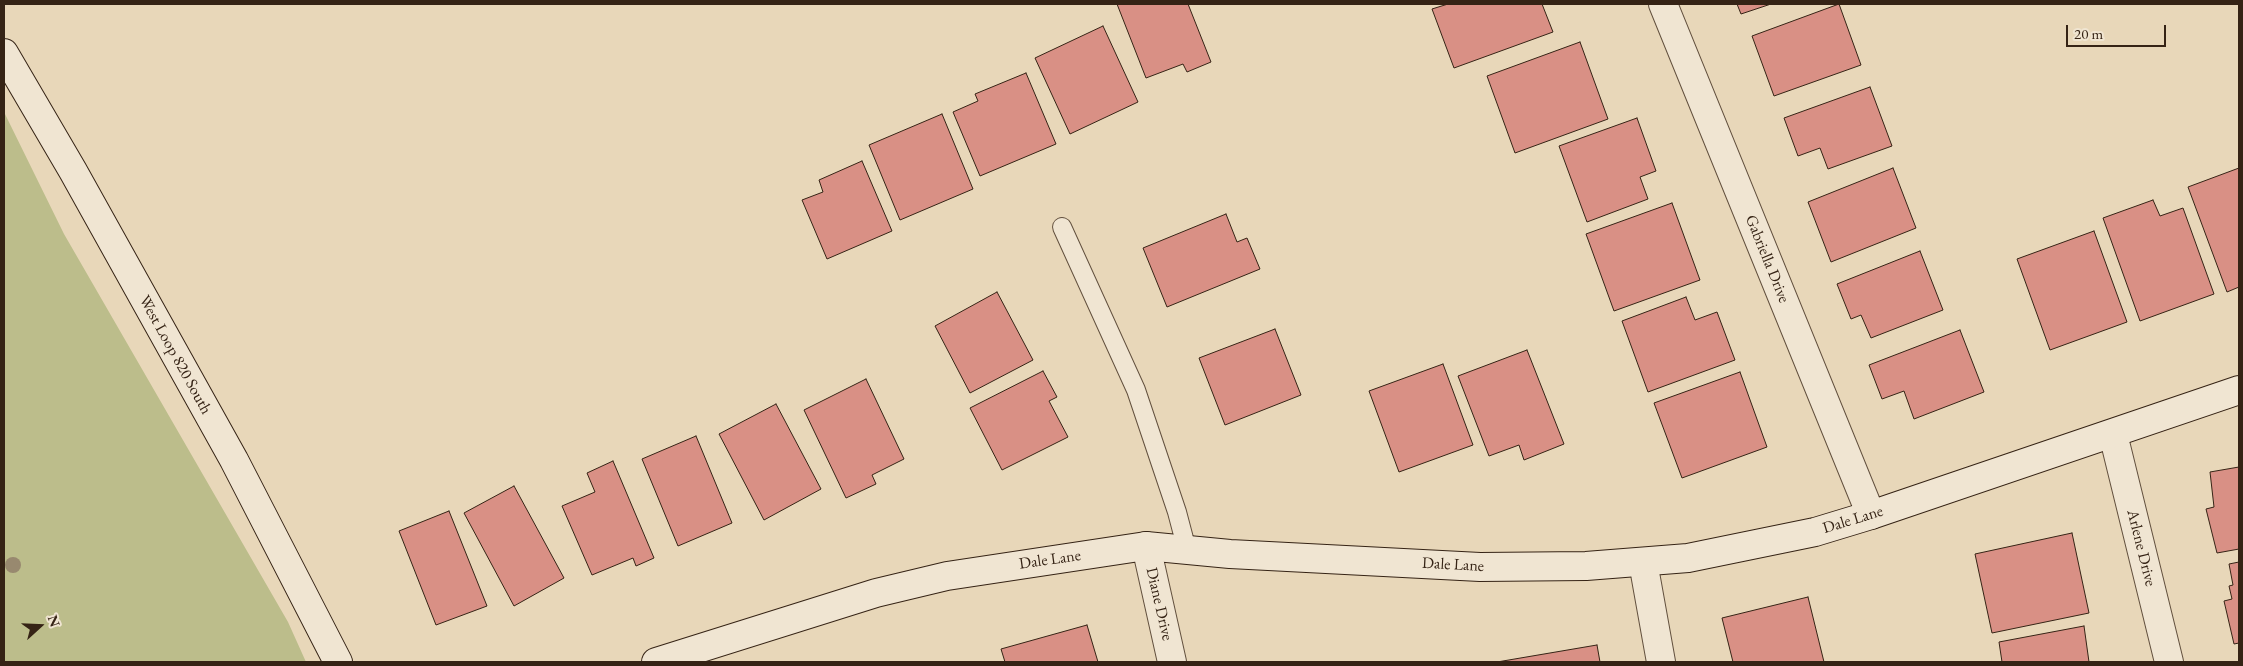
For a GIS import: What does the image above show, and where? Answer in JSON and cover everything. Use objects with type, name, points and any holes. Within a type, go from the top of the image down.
[{"type":"street","name":"Gabriella Drive","points":[[1663,4],[1871,515]]},
{"type":"street","name":"West Loop 820 South","points":[[4,54],[73,171],[234,460],[338,662]]},
{"type":"street","name":"Dale Lane","points":[[671,660],[876,593],[947,576],[1146,546],[1480,567],[1586,566],[1688,558],[1815,532],[1871,515],[2239,390]]},
{"type":"street","name":"Arlene Drive","points":[[2113,434],[2169,662]]},
{"type":"street","name":"Diane Drive","points":[[1146,546],[1172,662]]},
{"type":"street","points":[[1643,562],[1661,662]]},
{"type":"lane","points":[[1062,227],[1136,390],[1177,512],[1187,550]]},
{"type":"green space","points":[[4,112],[64,234],[288,622],[306,662],[4,662]]},
{"type":"building","points":[[1117,4],[1188,4],[1211,62],[1187,72],[1183,64],[1146,78]]},
{"type":"building","points":[[1448,4],[1542,4],[1553,32],[1454,68],[1432,9]]},
{"type":"building","points":[[1737,4],[1771,4],[1741,14]]},
{"type":"building","points":[[1839,4],[1861,65],[1774,96],[1752,36]]},
{"type":"building","points":[[1103,26],[1138,102],[1070,134],[1035,58]]},
{"type":"building","points":[[1580,42],[1608,119],[1515,153],[1487,76]]},
{"type":"building","points":[[1026,73],[1056,144],[980,176],[953,112],[978,101],[975,94]]},
{"type":"building","points":[[1870,87],[1892,146],[1828,169],[1820,148],[1798,156],[1784,118]]},
{"type":"building","points":[[942,114],[973,189],[900,220],[869,145]]},
{"type":"building","points":[[1637,118],[1656,171],[1640,177],[1648,199],[1587,222],[1559,146]]},
{"type":"building","points":[[862,161],[892,231],[827,259],[802,200],[823,192],[819,180]]},
{"type":"building","points":[[1893,168],[1916,228],[1831,262],[1808,202]]},
{"type":"building","points":[[2239,168],[2239,287],[2227,292],[2188,187]]},
{"type":"building","points":[[2153,200],[2160,216],[2183,208],[2214,294],[2140,321],[2103,218]]},
{"type":"building","points":[[1672,203],[1700,280],[1614,311],[1586,234]]},
{"type":"building","points":[[1226,214],[1237,242],[1247,238],[1260,269],[1167,307],[1143,248]]},
{"type":"building","points":[[2094,231],[2127,322],[2050,350],[2017,259]]},
{"type":"building","points":[[1920,251],[1943,310],[1871,338],[1861,315],[1851,319],[1837,284]]},
{"type":"building","points":[[997,292],[1033,360],[970,393],[935,326]]},
{"type":"building","points":[[1686,297],[1695,320],[1717,312],[1735,360],[1648,392],[1622,321]]},
{"type":"building","points":[[1275,329],[1301,395],[1225,425],[1199,358]]},
{"type":"building","points":[[1960,330],[1984,392],[1914,419],[1904,391],[1882,399],[1869,365]]},
{"type":"building","points":[[1527,350],[1564,444],[1524,460],[1519,445],[1489,456],[1458,376]]},
{"type":"building","points":[[1443,364],[1473,445],[1399,472],[1369,391]]},
{"type":"building","points":[[1043,371],[1057,397],[1049,401],[1068,437],[1002,470],[970,408]]},
{"type":"building","points":[[1740,372],[1767,447],[1682,478],[1654,403]]},
{"type":"building","points":[[866,379],[904,459],[872,475],[876,484],[846,498],[804,410]]},
{"type":"building","points":[[776,404],[821,489],[764,520],[719,434]]},
{"type":"building","points":[[696,436],[732,523],[678,546],[642,459]]},
{"type":"building","points":[[613,461],[654,558],[636,566],[633,558],[592,575],[562,506],[595,492],[587,473]]},
{"type":"building","points":[[2239,467],[2239,549],[2217,553],[2206,509],[2214,507],[2210,472]]},
{"type":"building","points":[[514,486],[564,578],[514,606],[464,513]]},
{"type":"building","points":[[449,511],[487,606],[436,625],[399,531]]},
{"type":"building","points":[[2072,533],[2089,613],[1992,633],[1975,554]]},
{"type":"building","points":[[2239,562],[2239,643],[2234,644],[2224,601],[2232,599],[2229,586],[2233,585],[2229,564]]},
{"type":"building","points":[[1808,597],[1824,662],[1733,662],[1722,618]]},
{"type":"building","points":[[1087,625],[1098,662],[1005,662],[1001,649]]},
{"type":"building","points":[[2084,626],[2089,662],[2002,662],[1999,642]]},
{"type":"building","points":[[1597,645],[1600,662],[1497,662]]}]
